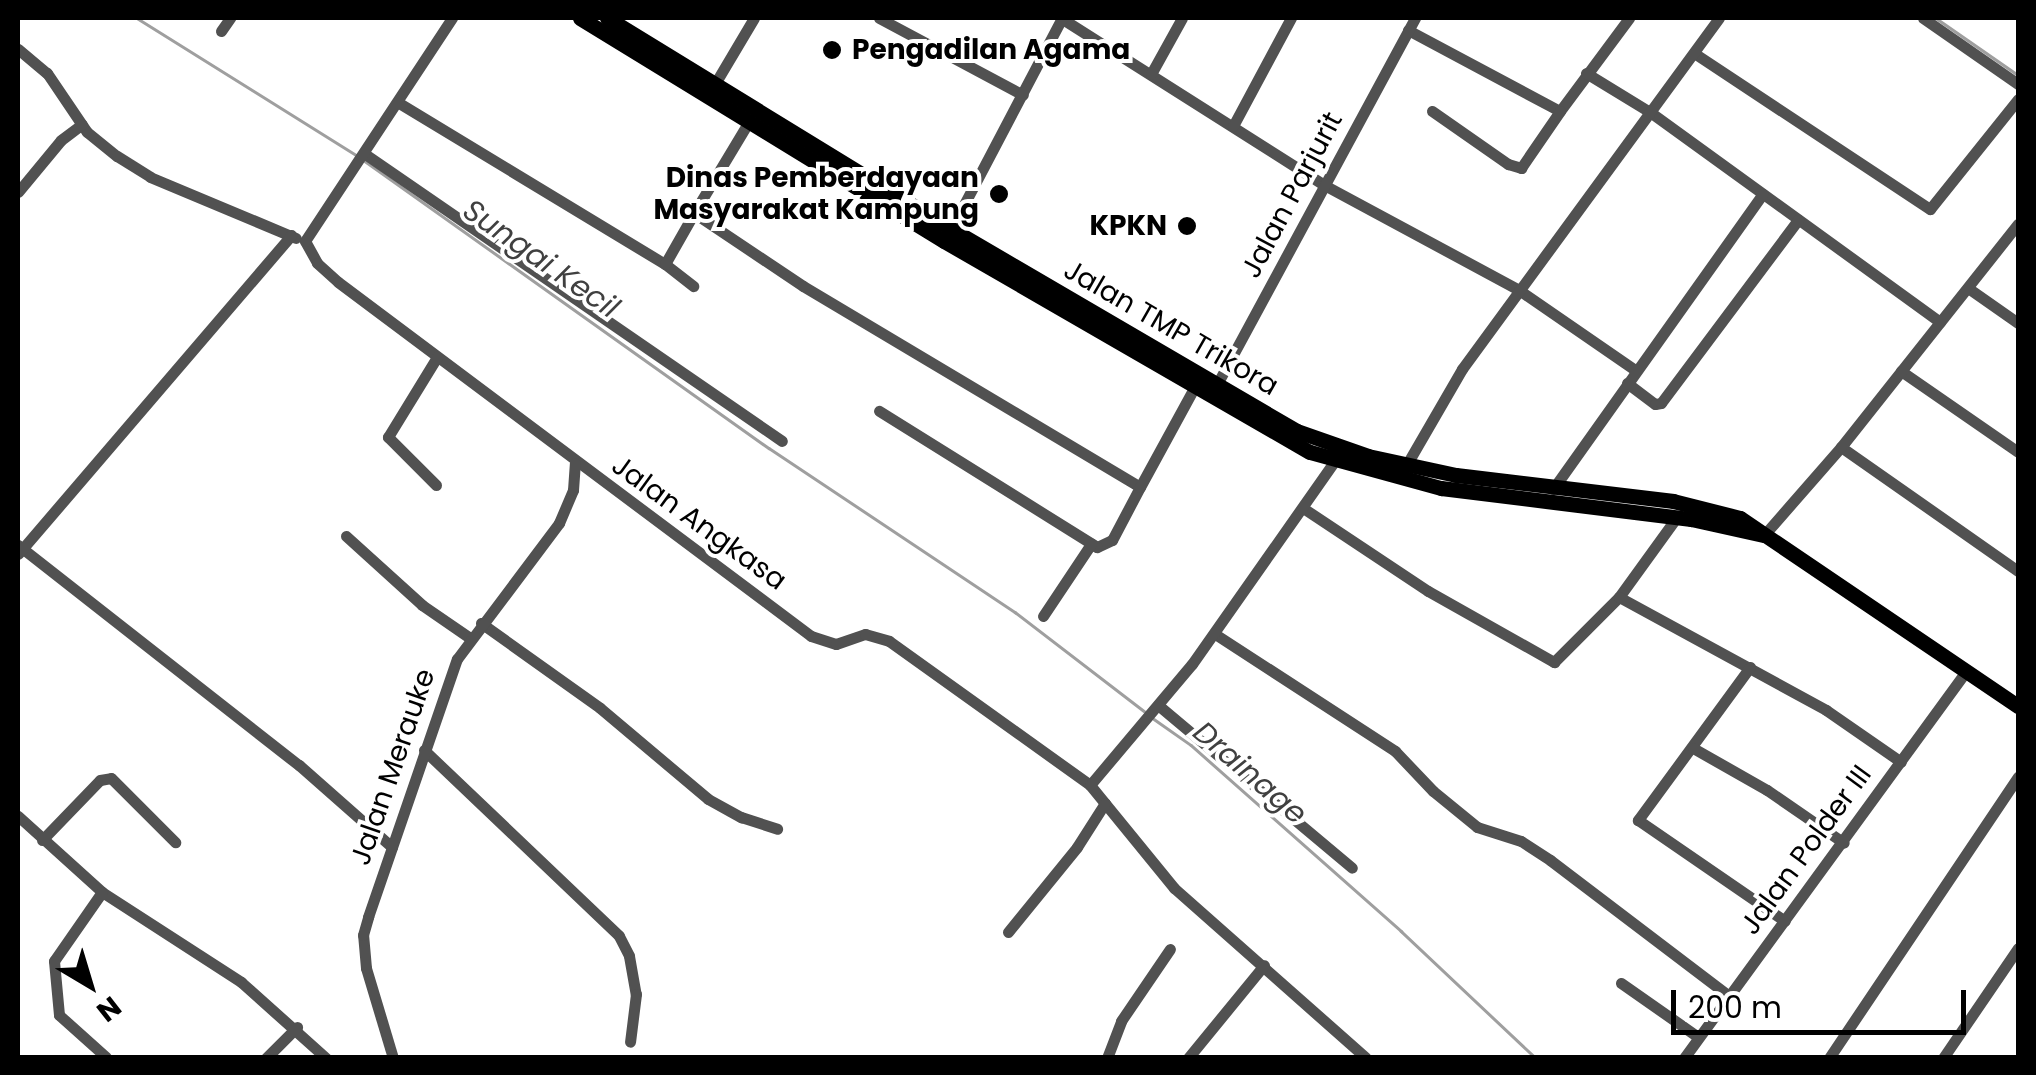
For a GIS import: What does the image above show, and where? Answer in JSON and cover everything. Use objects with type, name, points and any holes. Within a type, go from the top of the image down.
[{"type":"highway","name":"Jalan TMP Trikora","points":[[580,18],[728,100],[1086,322],[1297,431],[1338,447],[1407,464],[1764,536]]},
{"type":"highway","name":"Jalan TMP Trikora","points":[[608,18],[716,82],[748,122],[1334,462],[1441,488],[1707,508],[1746,520],[1764,536],[2018,706]]},
{"type":"street","points":[[221,31],[230,18]]},
{"type":"street","points":[[440,33],[443,18]]},
{"type":"street","points":[[18,48],[46,73],[100,144],[140,171],[304,241],[452,18]]},
{"type":"street","points":[[716,82],[754,18]]},
{"type":"street","points":[[879,18],[1023,95]]},
{"type":"street","points":[[948,235],[1062,18],[1326,186],[1519,290],[1635,370]]},
{"type":"street","points":[[1151,74],[1182,18]]},
{"type":"street","points":[[1232,126],[1291,18]]},
{"type":"street","points":[[1432,112],[1508,164],[1521,168],[1629,18]]},
{"type":"street","points":[[1407,464],[1446,393],[1719,18]]},
{"type":"street","points":[[1923,18],[2018,84]]},
{"type":"street","points":[[1411,24],[1560,111]]},
{"type":"street","name":"Jalan Parjurit","points":[[1091,544],[1106,546],[1112,540],[1140,487],[1208,388],[1326,186],[1411,24]]},
{"type":"street","points":[[1694,53],[1930,209],[2018,99]]},
{"type":"street","points":[[1586,73],[1650,112],[1940,322]]},
{"type":"street","points":[[398,104],[665,264],[693,286]]},
{"type":"street","points":[[665,264],[748,122]]},
{"type":"street","points":[[18,192],[61,140],[82,124]]},
{"type":"street","points":[[362,158],[782,441]]},
{"type":"street","points":[[1550,494],[1762,194]]},
{"type":"street","points":[[694,214],[803,286],[1140,487]]},
{"type":"street","points":[[1627,383],[1655,404],[1661,403],[1798,220]]},
{"type":"street","points":[[1764,536],[1841,448],[2018,224]]},
{"type":"street","points":[[291,235],[19,549],[299,765],[392,846]]},
{"type":"street","name":"Jalan Angkasa","points":[[304,241],[326,272],[575,464],[811,636],[836,644],[865,634],[889,641],[1090,784],[1174,888],[1366,1058]]},
{"type":"street","points":[[1968,288],[2018,323]]},
{"type":"street","points":[[436,485],[388,438],[437,358]]},
{"type":"street","points":[[1900,371],[2018,452]]},
{"type":"street","points":[[879,411],[1091,544],[1042,616]]},
{"type":"street","points":[[1841,448],[2018,570]]},
{"type":"street","points":[[1090,784],[1214,634],[1334,462]]},
{"type":"street","name":"Jalan Merauke","points":[[393,1058],[363,951],[368,916],[448,678],[470,638],[559,523],[573,490],[575,464]]},
{"type":"street","points":[[1303,508],[1428,591],[1546,660],[1562,657],[1619,598],[1677,517]]},
{"type":"street","points":[[346,536],[422,605],[470,638]]},
{"type":"street","points":[[1619,598],[1826,710],[1901,762]]},
{"type":"street","points":[[481,623],[600,708],[708,798],[740,818],[777,829]]},
{"type":"street","points":[[1214,634],[1396,751],[1433,791],[1477,826],[1510,836],[1550,860],[1729,996]]},
{"type":"street","points":[[1750,667],[1638,820],[1786,921]]},
{"type":"street","name":"Jalan Polder III","points":[[1684,1058],[1966,671]]},
{"type":"street","points":[[1156,708],[1352,868]]},
{"type":"street","points":[[1693,748],[1767,790],[1844,843]]},
{"type":"street","points":[[424,750],[619,936],[629,956],[636,994],[630,1042]]},
{"type":"street","points":[[1829,1058],[2018,777]]},
{"type":"street","points":[[42,840],[100,780],[111,778],[176,842]]},
{"type":"street","points":[[1008,932],[1077,847],[1105,803]]},
{"type":"street","points":[[18,816],[102,892],[241,982],[297,1028],[326,1058]]},
{"type":"street","points":[[102,892],[54,960],[59,1016],[106,1057]]},
{"type":"street","points":[[1107,1058],[1122,1021],[1170,948]]},
{"type":"street","points":[[1944,1058],[2018,948]]},
{"type":"street","points":[[1188,1058],[1264,965]]},
{"type":"street","points":[[1621,983],[1698,1037]]},
{"type":"street","points":[[266,1058],[297,1028]]},
{"type":"waterway","name":"Sungai Kecil","points":[[137,18],[356,155]]},
{"type":"waterway","points":[[1936,18],[2018,75]]},
{"type":"waterway","name":"Sungai Kecil","points":[[362,159],[769,448],[1015,612],[1144,711]]},
{"type":"waterway","name":"Drainage","points":[[1154,719],[1191,745],[1401,931],[1536,1058]]},
{"type":"place","name":"Pengadilan Agama","points":[[832,50]]},
{"type":"place","name":"Dinas Pemberdayaan Masyarakat Kampung","points":[[999,194]]},
{"type":"place","name":"KPKN","points":[[1187,226]]}]
